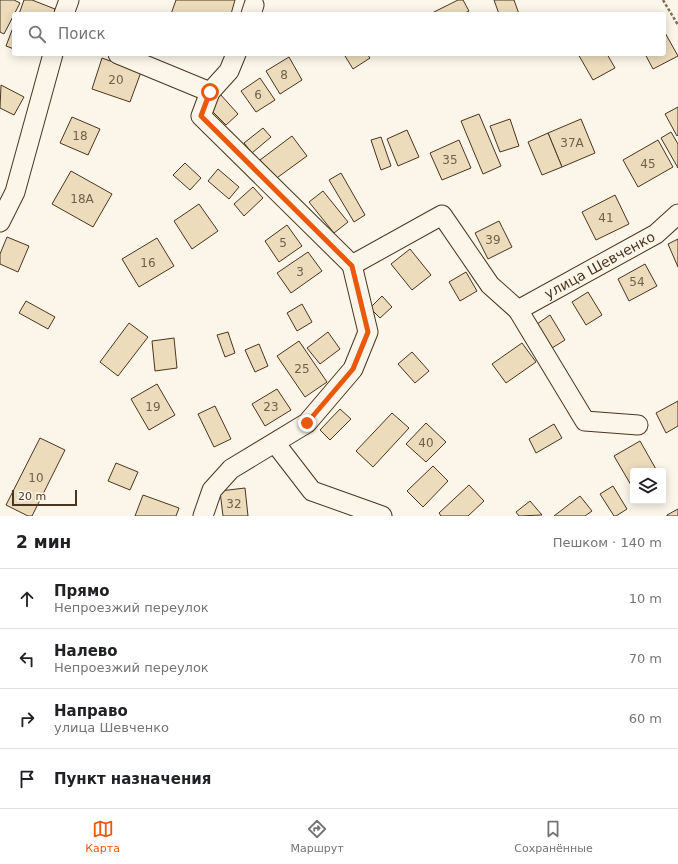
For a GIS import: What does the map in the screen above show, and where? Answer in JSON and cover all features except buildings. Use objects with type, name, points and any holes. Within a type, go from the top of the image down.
[{"type":"street","points":[[65,12],[69,0]]},
{"type":"street","points":[[0,222],[16,192],[52,56]]},
{"type":"street","points":[[123,56],[210,92]]},
{"type":"street","points":[[203,516],[212,490],[231,469],[307,423],[353,369],[368,332],[352,266],[201,116],[210,92],[229,71],[235,56]]},
{"type":"street","name":"улица Шевченко","points":[[518,310],[656,234],[678,214]]},
{"type":"street","points":[[352,266],[442,215],[490,285],[518,310],[585,421],[638,425]]},
{"type":"street","points":[[275,443],[312,491],[382,516]]},
{"type":"path","points":[[663,0],[678,26]]},
{"type":"route","points":[[210,92],[201,116],[352,266],[368,332],[353,369],[307,423]]}]
